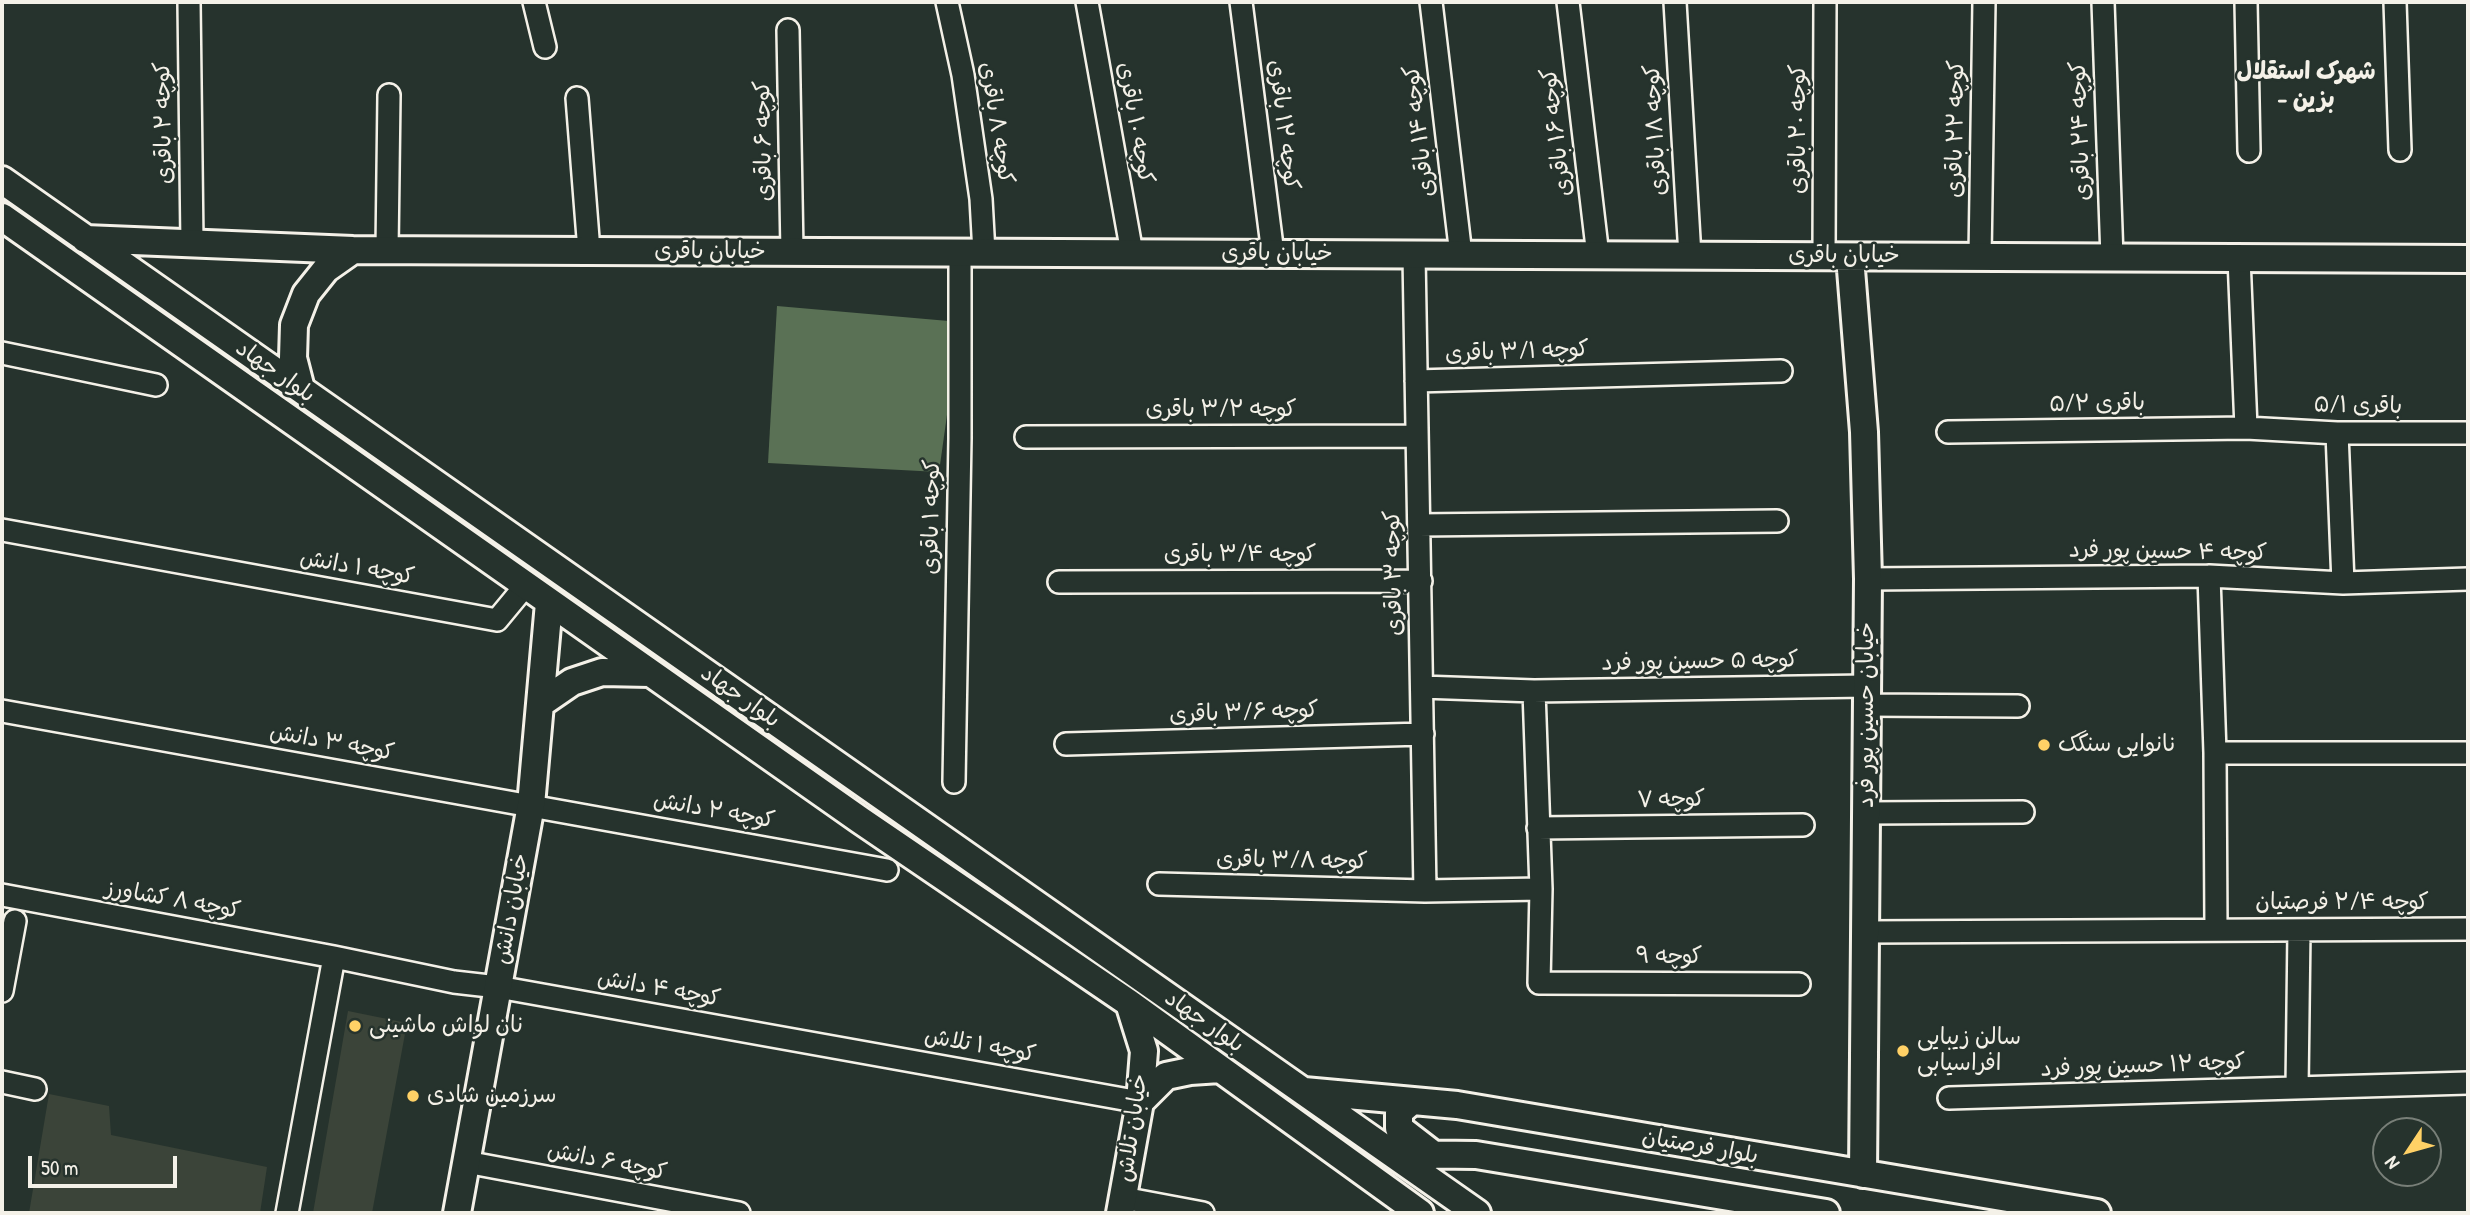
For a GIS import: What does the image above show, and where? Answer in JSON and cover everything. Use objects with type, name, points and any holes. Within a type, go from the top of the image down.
[{"type":"street","name":"کوچه ۲ باقری","points":[[189,2],[192,243]]},
{"type":"street","points":[[534,2],[545,47]]},
{"type":"street","name":"کوچه ۸ باقری","points":[[947,2],[965,89],[981,199],[972,253]]},
{"type":"street","name":"کوچه ۱۰ باقری","points":[[1087,2],[1132,253]]},
{"type":"street","name":"کوچه ۱۲ باقری","points":[[1241,2],[1273,254]]},
{"type":"street","name":"کوچه ۱۴ باقری","points":[[1431,2],[1461,255]]},
{"type":"street","name":"کوچه ۱۶ باقری","points":[[1568,2],[1598,256]]},
{"type":"street","name":"کوچه ۱۸ باقری","points":[[1675,2],[1690,256]]},
{"type":"street","name":"کوچه ۲۰ باقری","points":[[1825,2],[1837,256]]},
{"type":"street","name":"کوچه ۲۲ باقری","points":[[1980,257],[1984,2]]},
{"type":"street","name":"کوچه ۲۴ باقری","points":[[2103,2],[2112,258]]},
{"type":"street","points":[[2246,2],[2249,152]]},
{"type":"street","points":[[2395,2],[2400,150]]},
{"type":"street","name":"کوچه ۶ باقری","points":[[788,30],[792,252]]},
{"type":"street","points":[[387,250],[389,95]]},
{"type":"street","points":[[577,98],[589,251]]},
{"type":"street","name":"بلوار جهاد","points":[[2,180],[1478,1213]]},
{"type":"street","name":"بلوار جهاد","points":[[2,217],[549,603],[1129,1003],[1420,1213]]},
{"type":"street","name":"خیابان باقری","points":[[85,239],[353,250],[2468,259]]},
{"type":"street","points":[[301,390],[293,358],[294,325],[306,294],[326,269],[353,250]]},
{"type":"street","name":"کوچه ۱ باقری","points":[[954,782],[960,438],[972,253]]},
{"type":"street","name":"کوچه ۳ باقری","points":[[1414,255],[1425,891]]},
{"type":"street","name":"خیابان حسین پور فرد","points":[[1837,256],[1864,432],[1868,579],[1866,932],[1863,984],[1864,1174]]},
{"type":"street","points":[[2239,258],[2246,428]]},
{"type":"street","points":[[2,353],[156,385]]},
{"type":"street","name":"کوچه ۳/۱ باقری","points":[[1416,381],[1781,371]]},
{"type":"street","name":"باقری ۵/۲","points":[[1948,432],[2246,428]]},
{"type":"street","name":"باقری ۵/۱","points":[[2246,428],[2337,433],[2468,433]]},
{"type":"street","points":[[2337,433],[2343,583]]},
{"type":"street","name":"کوچه ۳/۲ باقری","points":[[1026,437],[1417,436]]},
{"type":"street","points":[[1419,525],[1777,521]]},
{"type":"street","name":"کوچه ۱ دانش","points":[[2,530],[497,621],[526,585]]},
{"type":"street","points":[[2208,576],[2215,753],[2216,930]]},
{"type":"street","name":"کوچه ۴ حسین پور فرد","points":[[1868,579],[2208,576],[2343,583],[2468,579]]},
{"type":"street","name":"کوچه ۳/۴ باقری","points":[[1059,582],[1421,581]]},
{"type":"street","name":"خیابان دانش","points":[[457,1213],[530,804],[549,603]]},
{"type":"street","points":[[540,704],[572,682],[602,672],[650,673]]},
{"type":"street","name":"کوچه ۵ حسین پور فرد","points":[[1422,687],[1867,695],[2018,706]]},
{"type":"street","points":[[1534,691],[1541,889]]},
{"type":"street","name":"کوچه ۳ دانش","points":[[2,711],[530,804]]},
{"type":"street","name":"کوچه ۳/۶ باقری","points":[[1066,744],[1423,734]]},
{"type":"street","points":[[2215,753],[2468,753]]},
{"type":"street","name":"کوچه ۲ دانش","points":[[530,804],[887,870]]},
{"type":"street","points":[[1867,813],[2023,813]]},
{"type":"street","name":"کوچه ۷","points":[[1538,828],[1803,825]]},
{"type":"street","name":"کوچه ۳/۸ باقری","points":[[1159,884],[1425,891],[1541,889]]},
{"type":"street","name":"کوچه ۹","points":[[1541,889],[1539,983],[1799,984]]},
{"type":"street","name":"کوچه ۸ کشاورز","points":[[2,895],[454,982],[498,987]]},
{"type":"street","points":[[2,991],[15,921]]},
{"type":"street","name":"کوچه ۲/۴ فرصتیان","points":[[1866,932],[2468,929]]},
{"type":"street","points":[[2297,1088],[2299,930]]},
{"type":"street","points":[[287,1213],[334,957]]},
{"type":"street","name":"کوچه ۴ دانش","points":[[498,987],[810,1043]]},
{"type":"street","name":"خیابان تلاش","points":[[1121,1205],[1140,1102],[1144,1051],[1129,1003]]},
{"type":"street","name":"کوچه ۱ تلاش","points":[[810,1043],[1140,1102]]},
{"type":"street","points":[[1140,1102],[1166,1076],[1220,1069]]},
{"type":"street","points":[[2,1083],[35,1088]]},
{"type":"street","name":"کوچه ۱۲ حسین پور فرد","points":[[1949,1098],[2468,1083]]},
{"type":"street","name":"بلوار فرصتیان","points":[[1302,1090],[1457,1105],[2097,1213]]},
{"type":"street","points":[[1412,1101],[1399,1112],[1399,1128],[1434,1155]]},
{"type":"street","name":"بلوار فرصتیان","points":[[1393,1154],[1476,1156],[1826,1213]]},
{"type":"street","name":"کوچه ۶ دانش","points":[[466,1162],[739,1213]]},
{"type":"street","points":[[1121,1205],[1203,1213]]},
{"type":"shaded area","points":[[348,1011],[407,1023],[372,1213],[313,1213]]},
{"type":"shaded area","points":[[49,1094],[109,1106],[111,1135],[267,1167],[260,1213],[29,1213]]},
{"type":"green space","points":[[777,306],[960,322],[939,472],[768,463]]},
{"type":"place","name":"نانوایی سنگک","points":[[2044,745]]},
{"type":"place","name":"نان لواش ماشينى","points":[[355,1026]]},
{"type":"place","name":"سالن زیبایی افراسیابی","points":[[1903,1051]]},
{"type":"place","name":"سرزمین شادی","points":[[413,1096]]},
{"type":"district","name":"شهرک استقلال - بزین","points":[[2306,87]]}]
